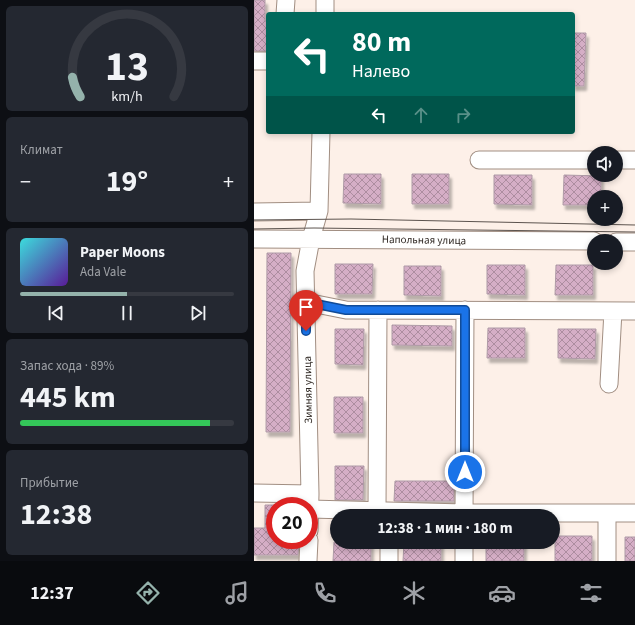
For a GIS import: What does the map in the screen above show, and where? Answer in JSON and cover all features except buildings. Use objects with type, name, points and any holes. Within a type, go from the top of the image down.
[{"type":"street","points":[[285,12],[286,0]]},
{"type":"street","points":[[325,0],[325,12]]},
{"type":"street","points":[[254,61],[266,61]]},
{"type":"street","name":"Зимняя улица","points":[[310,497],[305,271],[311,239],[319,212],[321,134]]},
{"type":"street","points":[[480,160],[587,160]]},
{"type":"street","points":[[623,160],[635,160]]},
{"type":"street","points":[[254,212],[319,212]]},
{"type":"street","name":"Напольная улица","points":[[254,239],[587,242]]},
{"type":"street","points":[[623,242],[635,242]]},
{"type":"street","points":[[306,302],[346,310],[635,311]]},
{"type":"street","points":[[378,310],[385,509]]},
{"type":"street","points":[[464,509],[465,310]]},
{"type":"street","points":[[609,384],[613,311]]},
{"type":"street","points":[[254,493],[279,497]]},
{"type":"street","points":[[318,503],[358,509]]},
{"type":"street","points":[[560,513],[635,513]]},
{"type":"street","points":[[607,513],[608,561]]},
{"type":"street","points":[[308,561],[309,549]]},
{"type":"street","points":[[389,549],[389,561]]},
{"type":"street","points":[[464,549],[464,561]]},
{"type":"tram line","points":[[254,220],[351,219],[635,225]]},
{"type":"tram line","points":[[254,229],[314,228],[635,232]]},
{"type":"route","points":[[306,331],[306,302],[346,310],[465,310],[465,472]]}]
